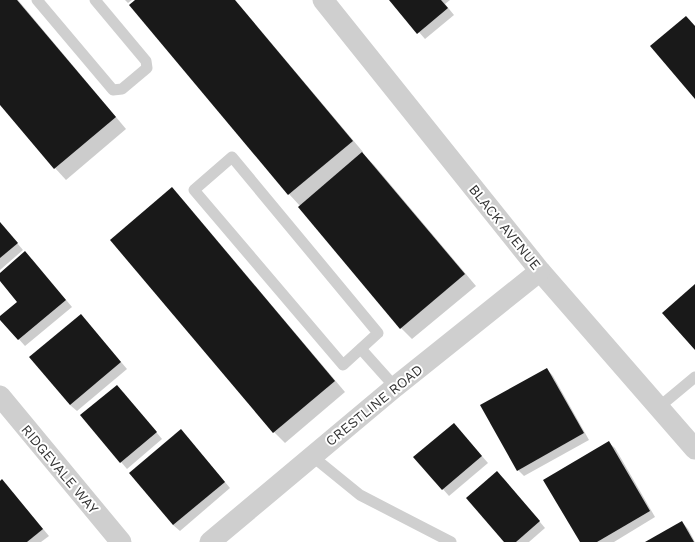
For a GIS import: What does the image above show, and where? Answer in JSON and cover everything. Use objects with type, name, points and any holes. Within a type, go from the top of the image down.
[{"type":"street","name":"BLACK AVENUE","points":[[323,0],[540,271],[695,449]]},
{"type":"street","name":"CRESTLINE ROAD","points":[[210,542],[395,387],[540,271]]},
{"type":"street","name":"RIDGEVALE WAY","points":[[0,396],[121,542]]},
{"type":"lane","points":[[37,0],[113,90],[122,89],[147,68],[146,61],[95,0]]},
{"type":"lane","points":[[232,157],[378,333],[361,349],[343,365],[194,190],[232,157]]},
{"type":"lane","points":[[361,349],[395,387]]},
{"type":"lane","points":[[659,407],[695,377]]},
{"type":"lane","points":[[312,456],[360,495],[451,542]]},
{"type":"building","points":[[0,0],[17,0],[116,117],[54,169],[0,105]]},
{"type":"building","points":[[135,0],[235,0],[353,141],[288,195],[129,5]]},
{"type":"building","points":[[389,0],[441,0],[448,8],[417,34]]},
{"type":"building","points":[[686,16],[695,26],[695,99],[650,46]]},
{"type":"building","points":[[362,152],[465,274],[400,329],[298,207]]},
{"type":"building","points":[[172,187],[335,381],[273,433],[110,240]]},
{"type":"building","points":[[0,222],[18,243],[0,258]]},
{"type":"building","points":[[25,251],[66,300],[18,340],[0,320],[0,316],[17,302],[0,281],[0,273]]},
{"type":"building","points":[[695,284],[695,350],[662,313]]},
{"type":"building","points":[[81,314],[121,362],[70,405],[29,357]]},
{"type":"building","points":[[547,368],[584,433],[517,471],[480,405]]},
{"type":"building","points":[[117,385],[157,432],[120,463],[80,415]]},
{"type":"building","points":[[454,423],[482,456],[442,490],[413,457]]},
{"type":"building","points":[[181,429],[225,482],[173,525],[129,473]]},
{"type":"building","points":[[609,441],[650,511],[597,542],[580,542],[543,480]]},
{"type":"building","points":[[497,471],[540,521],[516,542],[504,542],[466,498]]},
{"type":"building","points":[[2,479],[43,529],[27,542],[0,542],[0,481]]},
{"type":"building","points":[[682,521],[694,542],[645,542]]}]
